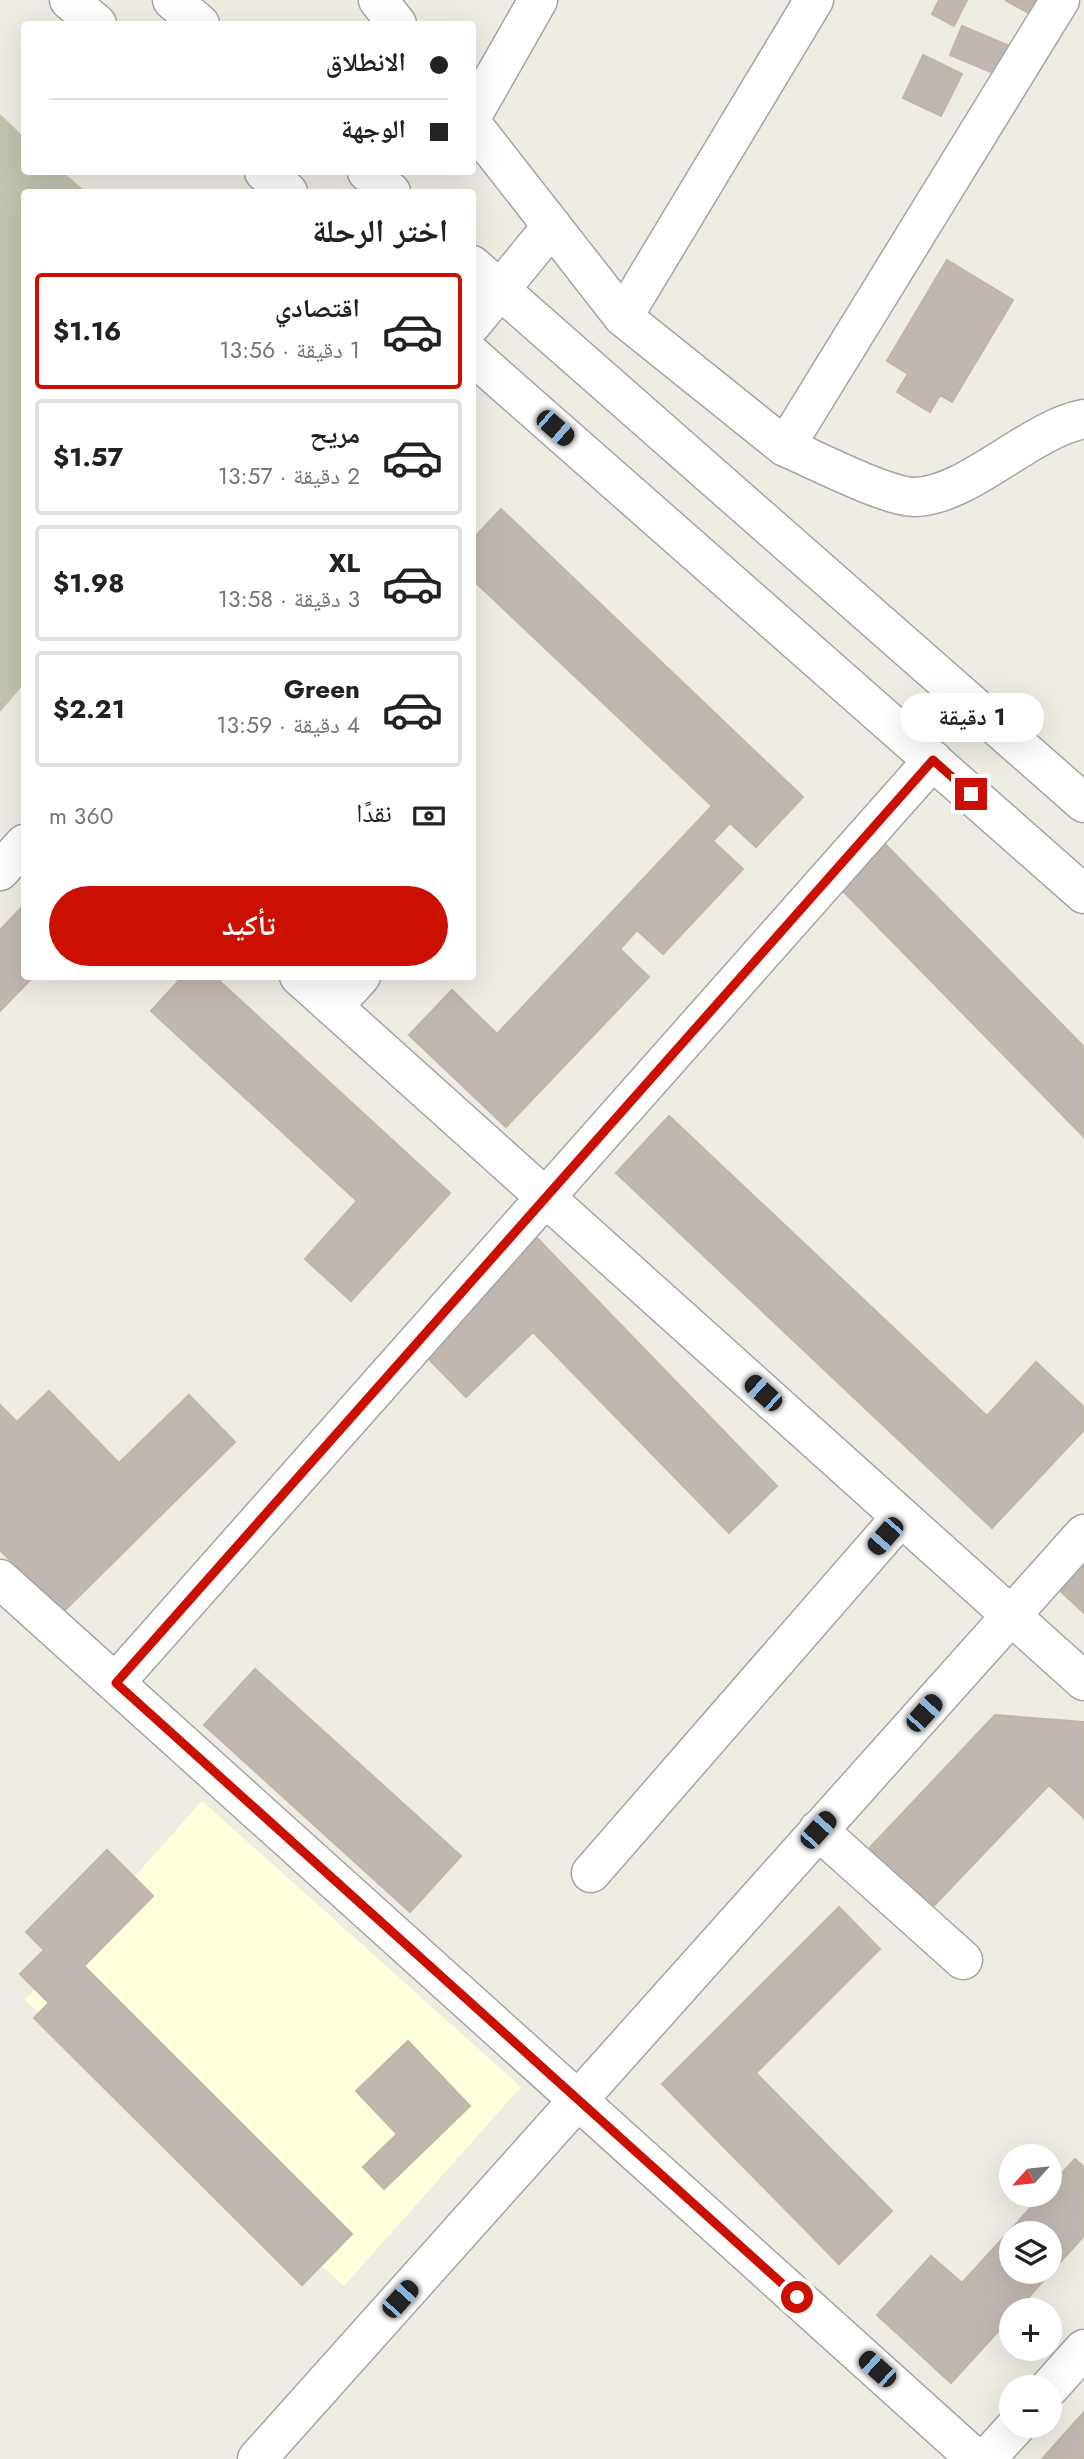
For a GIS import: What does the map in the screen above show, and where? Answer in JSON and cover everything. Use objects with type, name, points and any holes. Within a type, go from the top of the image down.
[{"type":"street","points":[[69,0],[94,21]]},
{"type":"street","points":[[172,0],[196,21]]},
{"type":"street","points":[[378,0],[395,21]]},
{"type":"street","points":[[476,109],[538,0]]},
{"type":"street","points":[[623,317],[814,0]]},
{"type":"street","points":[[785,447],[1060,0]]},
{"type":"street","points":[[476,129],[623,317],[785,447],[886,489],[914,497],[946,491],[1017,449],[1084,419]]},
{"type":"street","points":[[268,175],[284,189]]},
{"type":"street","points":[[371,175],[387,189]]},
{"type":"street","points":[[476,310],[486,276],[552,226]]},
{"type":"street","points":[[486,276],[1084,803]]},
{"type":"street","points":[[476,359],[1084,894]]},
{"type":"street","points":[[116,1683],[933,760]]},
{"type":"street","points":[[0,871],[21,847]]},
{"type":"street","points":[[303,980],[1084,1682]]},
{"type":"street","points":[[333,1007],[357,980]]},
{"type":"street","points":[[591,1873],[901,1517]]},
{"type":"street","points":[[257,2459],[1084,1534]]},
{"type":"street","points":[[0,1579],[976,2459]]},
{"type":"street","points":[[818,1830],[963,1960]]},
{"type":"street","points":[[1061,2375],[1084,2349]]},
{"type":"street","points":[[986,2459],[1005,2438]]},
{"type":"shaded area","points":[[0,114],[21,134],[21,175],[66,175],[83,189],[21,189],[21,688],[0,712]]},
{"type":"shaded area","points":[[202,1801],[521,2087],[344,2286],[25,2000]]},
{"type":"building","points":[[939,0],[967,0],[954,26],[932,14]]},
{"type":"building","points":[[1005,0],[1046,0],[1036,17]]},
{"type":"building","points":[[962,26],[1012,47],[1000,76],[950,55]]},
{"type":"building","points":[[923,55],[962,74],[941,116],[903,98]]},
{"type":"building","points":[[947,260],[1013,300],[952,402],[940,395],[930,412],[897,392],[908,374],[887,361]]},
{"type":"building","points":[[501,509],[803,797],[756,847],[730,823],[713,841],[743,869],[663,954],[637,930],[620,949],[649,977],[506,1127],[409,1035],[452,990],[497,1034],[712,806],[476,583],[476,536]]},
{"type":"building","points":[[884,843],[1084,1047],[1084,1137],[839,887]]},
{"type":"building","points":[[21,908],[21,980],[30,980],[0,1011],[0,930]]},
{"type":"building","points":[[179,980],[218,980],[450,1193],[351,1301],[305,1259],[357,1201],[151,1011]]},
{"type":"building","points":[[669,1116],[987,1416],[1036,1362],[1084,1407],[1084,1430],[992,1528],[616,1173]]},
{"type":"building","points":[[535,1236],[777,1486],[729,1533],[533,1332],[466,1397],[419,1349]]},
{"type":"building","points":[[49,1391],[119,1463],[189,1395],[235,1442],[62,1613],[0,1550],[0,1405],[17,1422]]},
{"type":"building","points":[[1084,1562],[1084,1613],[1058,1589]]},
{"type":"building","points":[[255,1669],[461,1856],[410,1912],[204,1725]]},
{"type":"building","points":[[995,1715],[1084,1722],[1084,1818],[1049,1785],[923,1917],[861,1857]]},
{"type":"building","points":[[107,1850],[153,1896],[84,1966],[352,2234],[302,2285],[34,2018],[49,2003],[20,1974],[44,1950],[26,1932]]},
{"type":"building","points":[[839,1907],[880,1949],[756,2073],[892,2211],[839,2264],[662,2084]]},
{"type":"building","points":[[408,2041],[470,2106],[384,2189],[363,2167],[397,2134],[356,2091]]},
{"type":"building","points":[[1075,2159],[1084,2167],[1084,2236],[1062,2260],[1062,2221],[1018,2221],[1031,2207],[1062,2207],[1062,2173]]},
{"type":"building","points":[[999,2242],[999,2284],[1041,2284],[1028,2298],[999,2298],[999,2330],[951,2383],[877,2315],[931,2256],[962,2283]]},
{"type":"building","points":[[1084,2412],[1084,2459],[1042,2459]]},
{"type":"route","points":[[797,2297],[116,1683],[933,760],[971,794]]}]
